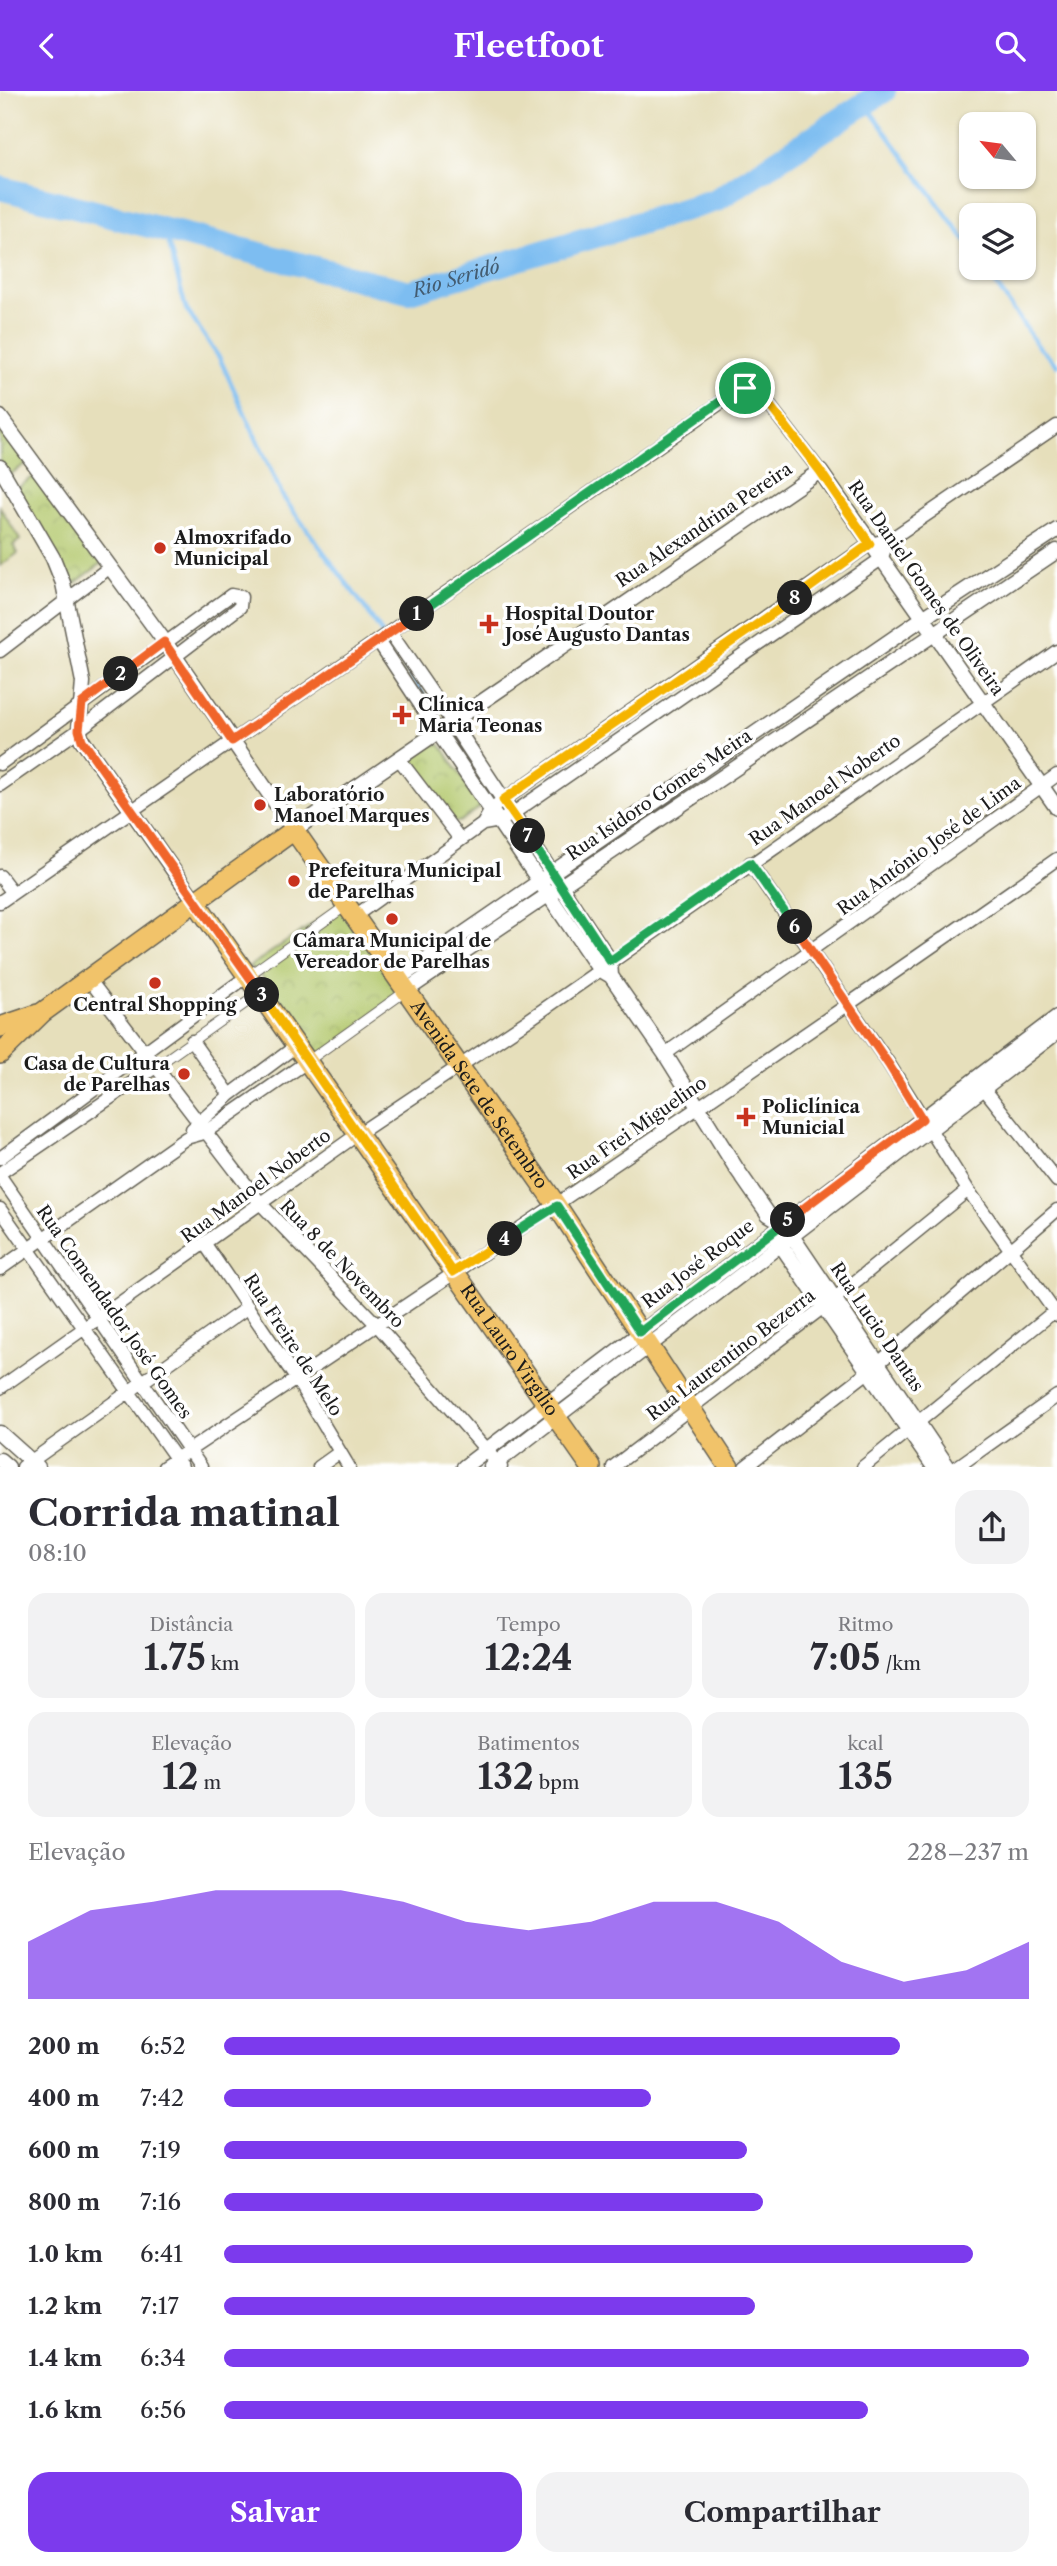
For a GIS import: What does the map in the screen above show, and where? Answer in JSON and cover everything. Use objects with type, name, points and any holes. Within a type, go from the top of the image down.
[{"type":"main road","points":[[0,1054],[43,1012],[294,831]]},
{"type":"main road","name":"Avenida Sete de Setembro","points":[[294,831],[557,1206],[729,1467]]},
{"type":"main road","name":"Rua Lauro Virgílio","points":[[195,901],[591,1467]]},
{"type":"main road","points":[[0,1027],[43,1012]]},
{"type":"street","name":"Rua Daniel Gomes de Oliveira","points":[[390,632],[731,394],[745,388],[760,393],[820,471],[1057,808]]},
{"type":"street","points":[[0,417],[175,657],[294,831]]},
{"type":"street","points":[[483,824],[497,804],[870,544],[891,539],[1057,426]]},
{"type":"street","points":[[0,467],[56,565],[83,682],[79,730],[89,752],[195,901]]},
{"type":"street","name":"Rua Alexandrina Pereira","points":[[294,831],[820,471]]},
{"type":"street","name":"Rua Isidoro Gomes Meira","points":[[551,883],[678,786],[1057,530]]},
{"type":"street","points":[[0,1158],[143,1054],[253,982],[351,911],[483,824],[506,818],[881,559],[891,539]]},
{"type":"street","name":"Rua Isidoro Gomes Meira","points":[[403,984],[551,883],[687,800],[1057,551]]},
{"type":"street","points":[[0,652],[110,567]]},
{"type":"street","points":[[0,764],[231,594],[241,597],[240,607],[79,730],[0,785]]},
{"type":"street","points":[[0,902],[390,632]]},
{"type":"street","name":"Rua Lucio Dantas","points":[[390,632],[452,722],[506,818],[665,1054],[768,1214],[914,1427],[948,1467]]},
{"type":"street","name":"Rua Lucio Dantas","points":[[378,641],[438,732],[497,804]]},
{"type":"street","name":"Rua Manoel Noberto","points":[[0,1388],[358,1134],[458,1065],[607,969],[750,863],[1057,651]]},
{"type":"street","points":[[757,731],[766,745]]},
{"type":"street","points":[[399,759],[460,839]]},
{"type":"street","name":"Rua Antônio José de Lima","points":[[665,1054],[1057,775]]},
{"type":"street","points":[[678,786],[687,800]]},
{"type":"street","name":"Rua Frei Miguelino","points":[[164,1467],[179,1463],[189,1450],[297,1380],[453,1272],[557,1206],[697,1105],[849,1005],[1057,859]]},
{"type":"street","points":[[750,863],[813,951],[968,1190],[1056,1312],[863,1467]]},
{"type":"street","points":[[0,876],[13,893]]},
{"type":"street","name":"Rua 8 de Novembro","points":[[88,978],[143,1054],[261,1204],[377,1325],[496,1465]]},
{"type":"street","points":[[0,1174],[192,1041],[253,982]]},
{"type":"street","points":[[154,1068],[152,1052],[158,1043],[253,982]]},
{"type":"street","points":[[0,1269],[403,984]]},
{"type":"street","name":"Rua José Roque","points":[[980,1083],[1057,1017]]},
{"type":"street","name":"Rua José Roque","points":[[464,1467],[486,1450],[550,1411],[644,1339],[720,1272],[778,1228],[980,1083],[1057,1032]]},
{"type":"street","points":[[192,1041],[230,1095]]},
{"type":"street","points":[[200,1128],[230,1095],[302,1054]]},
{"type":"street","points":[[980,1083],[1057,1181]]},
{"type":"street","name":"Rua José Roque","points":[[644,1339],[729,1285],[925,1124]]},
{"type":"street","name":"Rua Comendador José Gomes","points":[[0,1174],[201,1467]]},
{"type":"street","name":"Rua Laurentino Bezerra","points":[[613,1467],[829,1303],[968,1190]]},
{"type":"street","name":"Rua Comendador José Gomes","points":[[0,1209],[179,1463]]},
{"type":"street","points":[[745,1467],[873,1367],[1012,1252],[1057,1210]]},
{"type":"street","name":"Rua Freire de Melo","points":[[205,1244],[297,1380],[349,1467]]},
{"type":"street","points":[[720,1272],[729,1285]]},
{"type":"street","points":[[0,1433],[31,1465],[248,1307]]},
{"type":"street","points":[[957,1467],[1057,1396]]},
{"type":"street","name":"Rua José Roque","points":[[496,1465],[550,1411]]},
{"type":"street","name":"Rua Lucio Dantas","points":[[914,1427],[934,1467]]},
{"type":"street","points":[[319,1467],[340,1452]]},
{"type":"street","points":[[0,1460],[8,1467]]},
{"type":"green space","points":[[0,421],[28,462],[7,477],[0,462]]},
{"type":"green space","points":[[36,475],[102,563],[67,589],[14,490]]},
{"type":"green space","points":[[0,507],[20,540],[13,545],[18,553],[0,566]]},
{"type":"green space","points":[[432,744],[441,745],[481,807],[459,822],[451,821],[413,768],[414,757]]},
{"type":"green space","points":[[342,904],[407,994],[315,1060],[312,1048],[260,974],[249,967]]},
{"type":"waterway","name":"Rio Seridó","points":[[0,188],[409,292],[716,200],[884,91]]},
{"type":"waterway","points":[[865,104],[959,232]]},
{"type":"waterway","points":[[165,230],[186,309],[220,359],[283,497],[365,608],[520,838]]},
{"type":"waterway","points":[[993,280],[1038,346],[1057,365]]},
{"type":"place","name":"Almoxrifado Municipal","points":[[160,548]]},
{"type":"place","name":"Hospital Doutor José Augusto Dantas","points":[[489,624]]},
{"type":"place","name":"Clínica Maria Teonas","points":[[402,715]]},
{"type":"place","name":"Laboratório Manoel Marques","points":[[260,805]]},
{"type":"place","name":"Prefeitura Municipal de Parelhas","points":[[294,881]]},
{"type":"place","name":"Câmara Municipal de Vereador de Parelhas","points":[[392,919]]},
{"type":"place","name":"Central Shopping","points":[[155,983]]},
{"type":"place","name":"Casa de Cultura de Parelhas","points":[[184,1074]]},
{"type":"place","name":"Policlínica Municial","points":[[746,1117]]},
{"type":"route","points":[[745,388],[760,393],[820,471],[870,544],[503,800],[610,961],[750,863],[813,951],[922,1119],[640,1332],[557,1206],[453,1272],[249,975],[89,752],[79,730],[79,718],[82,703],[164,642],[232,741],[731,394],[745,388]]}]
